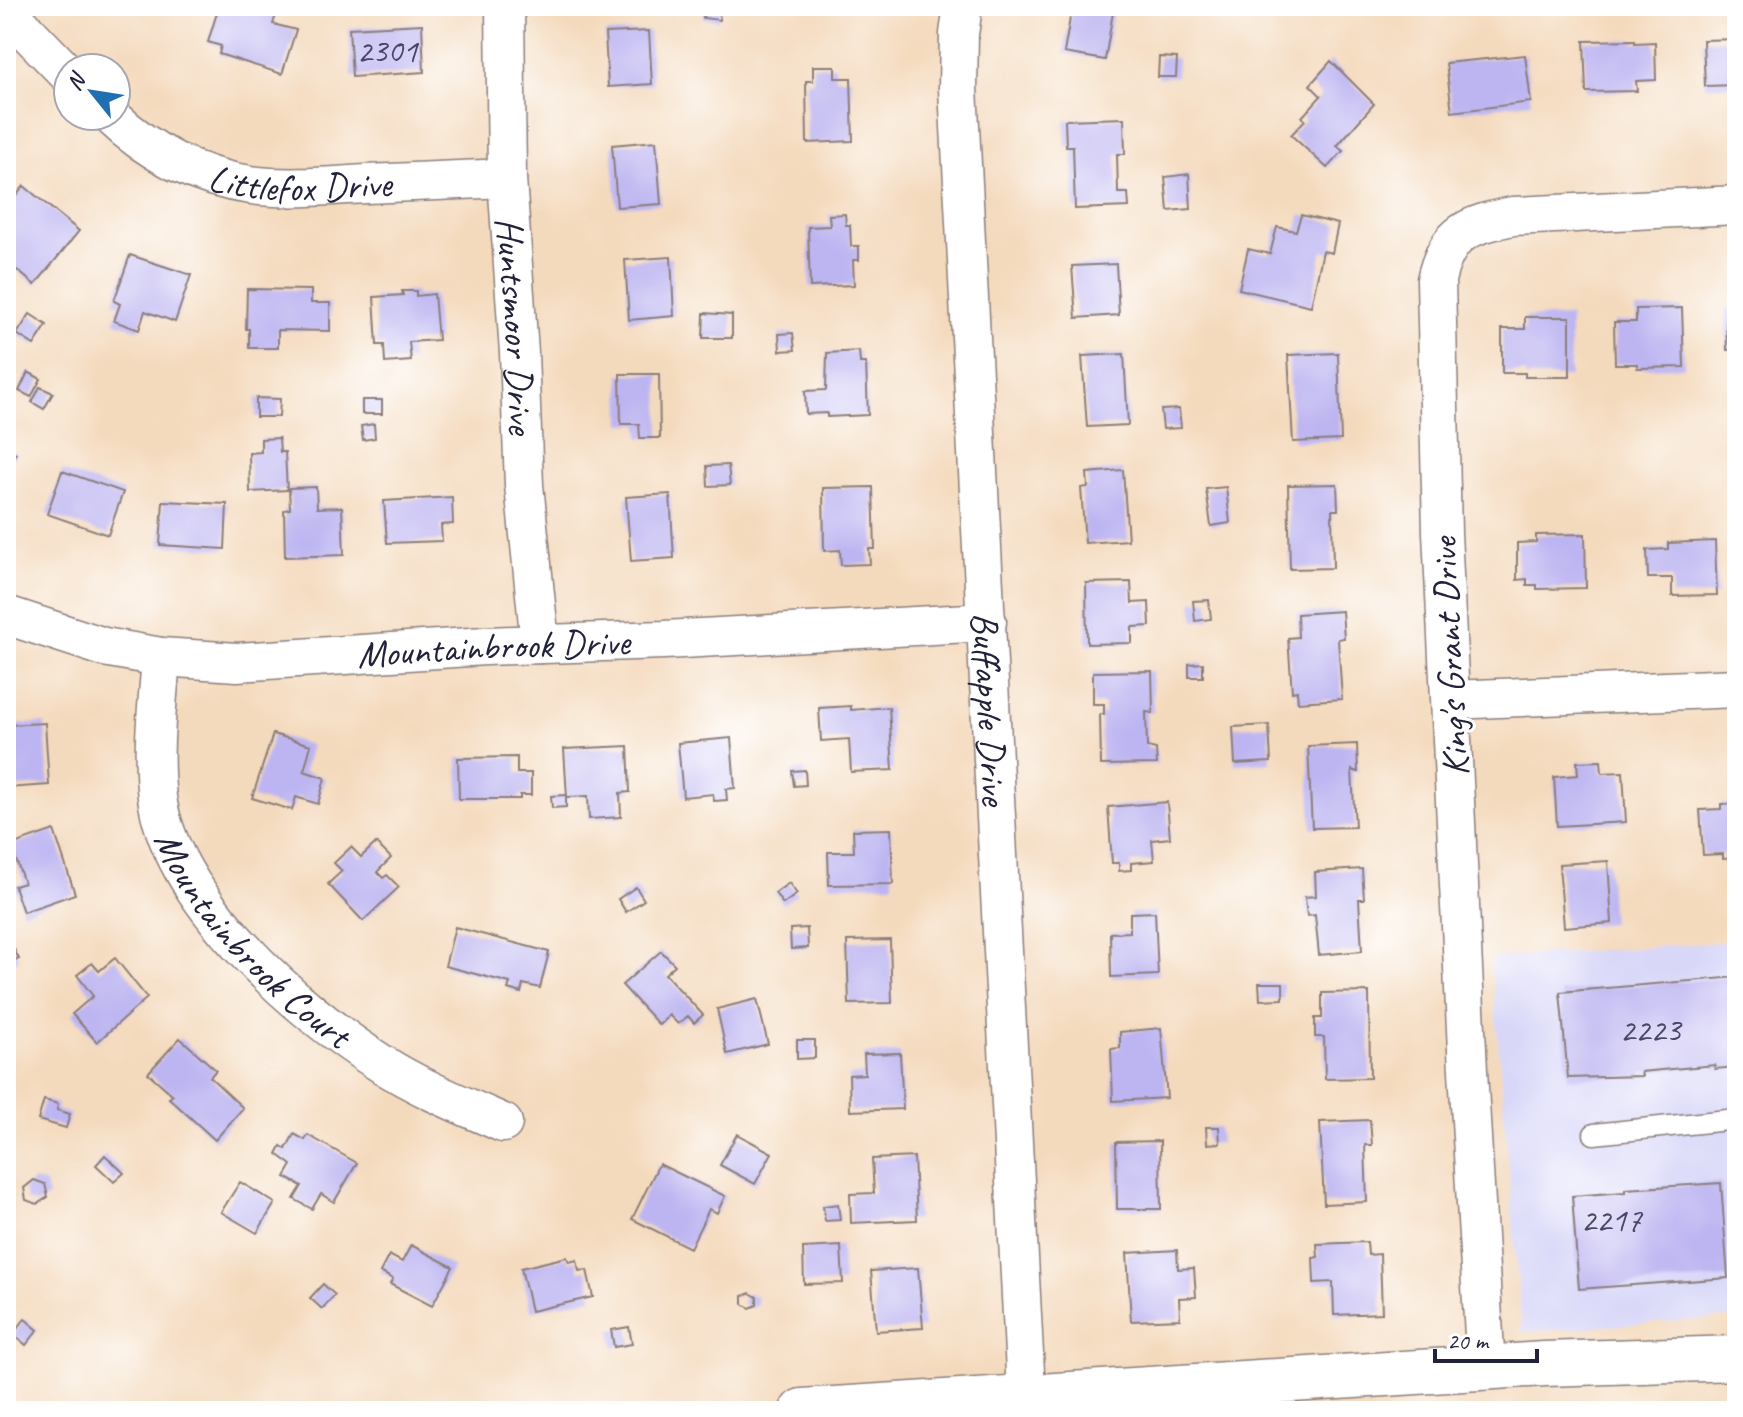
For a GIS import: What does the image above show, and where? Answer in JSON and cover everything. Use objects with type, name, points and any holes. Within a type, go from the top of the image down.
[{"type":"main road","points":[[802,1411],[1027,1404],[1486,1368],[1737,1358]]},
{"type":"street","name":"Huntsmoor Drive","points":[[505,6],[507,178],[524,485],[540,644]]},
{"type":"street","name":"Buffapple Drive","points":[[963,6],[958,88],[1027,1404]]},
{"type":"street","points":[[6,10],[52,57]]},
{"type":"street","name":"Littlefox Drive","points":[[127,132],[159,154],[206,175],[251,186],[308,187],[507,178]]},
{"type":"street","name":"King's Grant Drive","points":[[1486,1368],[1442,533],[1436,280],[1441,259],[1459,234],[1476,224],[1513,216],[1737,205]]},
{"type":"street","name":"Mountainbrook Drive","points":[[6,615],[104,647],[161,657],[237,662],[987,622]]},
{"type":"street","name":"Mountainbrook Court","points":[[161,657],[155,752],[157,798],[175,854],[191,886],[235,939],[297,1002],[336,1033],[385,1066],[503,1123]]},
{"type":"street","points":[[1451,700],[1737,688]]},
{"type":"lane","points":[[1594,1134],[1737,1119]]},
{"type":"shaded area","points":[[1737,941],[1737,1317],[1522,1332],[1491,958]]},
{"type":"building","points":[[219,6],[246,13],[248,6],[279,6],[273,24],[296,30],[282,74],[219,54],[221,46],[208,42]]},
{"type":"building","points":[[705,6],[721,6],[719,20],[703,18]]},
{"type":"building","points":[[1072,6],[1114,6],[1105,60],[1064,53]]},
{"type":"building","points":[[422,24],[424,72],[352,77],[349,28]]},
{"type":"building","points":[[649,31],[652,84],[608,87],[605,33]]},
{"type":"building","points":[[1737,39],[1737,85],[1705,86],[1703,40]]},
{"type":"building","points":[[1635,40],[1635,43],[1655,42],[1656,80],[1636,81],[1637,91],[1586,92],[1584,41]]},
{"type":"building","points":[[1525,55],[1531,102],[1452,112],[1446,63]]},
{"type":"building","points":[[1159,57],[1177,58],[1176,77],[1158,77]]},
{"type":"building","points":[[1331,61],[1374,104],[1337,146],[1343,151],[1327,168],[1291,135],[1321,96],[1310,85]]},
{"type":"building","points":[[813,66],[835,66],[835,78],[851,78],[853,141],[807,143],[806,81],[813,81]]},
{"type":"building","points":[[1124,118],[1125,154],[1117,154],[1118,193],[1128,193],[1129,207],[1075,209],[1073,146],[1066,146],[1065,120]]},
{"type":"building","points":[[656,141],[661,204],[617,207],[612,145]]},
{"type":"building","points":[[1189,174],[1191,209],[1168,211],[1165,177]]},
{"type":"building","points":[[24,186],[79,231],[35,285],[6,261],[6,209]]},
{"type":"building","points":[[845,214],[846,225],[850,225],[851,246],[859,246],[859,260],[853,260],[854,285],[810,287],[808,227],[830,226],[829,215]]},
{"type":"building","points":[[1301,215],[1338,224],[1332,253],[1323,251],[1311,306],[1239,289],[1248,249],[1270,254],[1277,227],[1296,231]]},
{"type":"building","points":[[130,255],[191,275],[175,322],[145,311],[139,330],[114,321],[120,304],[114,301]]},
{"type":"building","points":[[671,257],[674,316],[629,320],[625,260]]},
{"type":"building","points":[[1116,264],[1119,315],[1076,318],[1072,266]]},
{"type":"building","points":[[247,289],[311,290],[311,303],[330,303],[330,331],[278,330],[278,348],[249,348]]},
{"type":"building","points":[[402,291],[416,291],[416,296],[434,294],[438,340],[409,342],[411,361],[385,363],[384,345],[377,345],[374,297],[403,295]]},
{"type":"building","points":[[1682,308],[1684,367],[1637,368],[1637,364],[1615,364],[1614,322],[1636,322],[1636,309]]},
{"type":"building","points":[[1726,309],[1737,309],[1737,349],[1727,350]]},
{"type":"building","points":[[704,313],[732,315],[732,338],[703,338]]},
{"type":"building","points":[[30,314],[47,325],[34,345],[17,334]]},
{"type":"building","points":[[1525,317],[1570,317],[1570,377],[1525,377],[1525,373],[1502,373],[1502,329],[1525,329]]},
{"type":"building","points":[[793,333],[795,350],[780,351],[779,334]]},
{"type":"building","points":[[859,351],[860,363],[866,363],[868,415],[827,417],[827,413],[806,414],[805,391],[826,390],[827,353]]},
{"type":"building","points":[[1338,353],[1341,440],[1293,442],[1288,355]]},
{"type":"building","points":[[1124,354],[1128,425],[1087,427],[1082,356]]},
{"type":"building","points":[[28,372],[41,379],[31,397],[19,391]]},
{"type":"building","points":[[620,374],[659,374],[660,438],[640,438],[639,424],[621,424]]},
{"type":"building","points":[[40,387],[53,393],[44,409],[32,402]]},
{"type":"building","points":[[256,398],[280,399],[279,417],[256,417]]},
{"type":"building","points":[[362,400],[382,400],[382,414],[362,414]]},
{"type":"building","points":[[1179,409],[1181,428],[1163,429],[1161,410]]},
{"type":"building","points":[[374,424],[375,438],[363,440],[361,426]]},
{"type":"building","points":[[279,438],[280,452],[285,452],[287,490],[250,492],[249,453],[261,452],[261,439]]},
{"type":"building","points":[[6,447],[16,453],[6,468]]},
{"type":"building","points":[[728,465],[730,485],[708,486],[707,466]]},
{"type":"building","points":[[1123,470],[1128,540],[1085,543],[1081,488],[1088,487],[1087,473]]},
{"type":"building","points":[[62,471],[123,492],[108,535],[47,514]]},
{"type":"building","points":[[1337,484],[1338,510],[1332,510],[1333,568],[1290,569],[1288,485]]},
{"type":"building","points":[[316,487],[317,508],[342,507],[344,555],[285,557],[284,510],[290,509],[289,488]]},
{"type":"building","points":[[873,487],[875,549],[869,549],[870,564],[841,565],[840,550],[824,551],[823,488]]},
{"type":"building","points":[[1226,487],[1230,523],[1211,526],[1206,489]]},
{"type":"building","points":[[670,494],[674,558],[631,561],[626,497]]},
{"type":"building","points":[[452,497],[453,524],[441,525],[442,541],[387,543],[384,501]]},
{"type":"building","points":[[163,501],[227,504],[225,549],[160,545]]},
{"type":"building","points":[[1585,534],[1586,588],[1537,589],[1537,585],[1527,585],[1527,579],[1517,580],[1517,543],[1536,542],[1536,535]]},
{"type":"building","points":[[1715,541],[1717,595],[1672,596],[1672,578],[1648,578],[1647,550],[1668,549],[1668,543]]},
{"type":"building","points":[[1131,582],[1132,603],[1149,602],[1150,626],[1132,627],[1132,643],[1087,644],[1086,583]]},
{"type":"building","points":[[1209,600],[1211,619],[1195,621],[1193,601]]},
{"type":"building","points":[[1342,611],[1344,638],[1338,639],[1342,699],[1298,702],[1297,691],[1292,692],[1288,638],[1298,637],[1297,614]]},
{"type":"building","points":[[1203,663],[1203,677],[1189,677],[1189,664]]},
{"type":"building","points":[[1152,671],[1153,713],[1146,712],[1147,747],[1156,749],[1157,764],[1101,765],[1100,714],[1104,714],[1104,704],[1093,704],[1093,672]]},
{"type":"building","points":[[851,706],[851,710],[889,707],[893,770],[851,772],[849,739],[821,741],[819,708]]},
{"type":"building","points":[[45,723],[49,785],[6,788],[6,725]]},
{"type":"building","points":[[1269,725],[1271,762],[1235,764],[1233,727]]},
{"type":"building","points":[[273,734],[311,745],[304,771],[325,778],[318,804],[296,797],[292,810],[252,798]]},
{"type":"building","points":[[731,738],[735,788],[726,789],[727,800],[714,801],[713,794],[683,797],[678,743]]},
{"type":"building","points":[[1357,744],[1358,772],[1352,770],[1355,827],[1312,828],[1308,746]]},
{"type":"building","points":[[628,746],[630,792],[620,793],[621,817],[589,819],[588,796],[567,797],[564,749]]},
{"type":"building","points":[[517,757],[517,773],[531,773],[531,795],[520,795],[520,799],[459,799],[458,758]]},
{"type":"building","points":[[1601,761],[1602,773],[1623,772],[1626,822],[1557,826],[1554,777],[1578,775],[1577,762]]},
{"type":"building","points":[[805,770],[806,785],[794,786],[792,771]]},
{"type":"building","points":[[566,795],[566,807],[552,808],[551,796]]},
{"type":"building","points":[[1167,802],[1170,838],[1152,840],[1154,861],[1131,863],[1131,870],[1119,871],[1119,863],[1112,863],[1108,807]]},
{"type":"building","points":[[1721,804],[1737,804],[1737,858],[1723,859],[1723,854],[1703,855],[1700,810],[1721,809]]},
{"type":"building","points":[[891,829],[893,884],[829,885],[828,852],[854,852],[853,830]]},
{"type":"building","points":[[54,830],[75,894],[23,912],[14,886],[24,883],[11,845]]},
{"type":"building","points":[[376,843],[391,858],[377,872],[383,878],[387,875],[399,887],[363,921],[328,884],[342,871],[334,863],[351,847],[361,857]]},
{"type":"building","points":[[1608,861],[1612,923],[1564,927],[1559,864]]},
{"type":"building","points":[[1362,869],[1364,899],[1359,899],[1362,951],[1319,955],[1315,915],[1307,916],[1305,897],[1316,896],[1315,872]]},
{"type":"building","points":[[789,883],[797,894],[783,904],[775,893]]},
{"type":"building","points":[[636,887],[644,900],[626,912],[618,899]]},
{"type":"building","points":[[1155,912],[1158,975],[1111,977],[1110,933],[1130,932],[1130,913]]},
{"type":"building","points":[[455,927],[549,952],[540,988],[523,984],[521,993],[508,989],[510,983],[445,966]]},
{"type":"building","points":[[807,928],[808,948],[791,949],[790,929]]},
{"type":"building","points":[[6,933],[19,959],[6,965]]},
{"type":"building","points":[[890,940],[892,1003],[849,1004],[847,941]]},
{"type":"building","points":[[661,951],[675,965],[665,974],[703,1015],[694,1023],[688,1016],[678,1024],[669,1015],[659,1025],[622,985]]},
{"type":"building","points":[[115,958],[147,998],[97,1042],[72,1014],[93,996],[77,975],[92,963],[99,971]]},
{"type":"building","points":[[1737,977],[1737,1067],[1715,1069],[1715,1065],[1641,1072],[1642,1076],[1568,1078],[1560,992]]},
{"type":"building","points":[[1259,983],[1283,983],[1283,999],[1260,1000]]},
{"type":"building","points":[[1369,992],[1370,1078],[1325,1079],[1324,1037],[1315,1037],[1315,1018],[1322,1018],[1322,993]]},
{"type":"building","points":[[757,999],[768,1044],[727,1054],[717,1009]]},
{"type":"building","points":[[1161,1028],[1167,1098],[1113,1101],[1111,1049],[1120,1048],[1120,1032]]},
{"type":"building","points":[[180,1038],[216,1070],[210,1077],[243,1108],[215,1140],[169,1098],[173,1095],[148,1073]]},
{"type":"building","points":[[797,1040],[815,1040],[815,1058],[797,1059]]},
{"type":"building","points":[[900,1053],[903,1109],[850,1111],[849,1075],[865,1074],[864,1054]]},
{"type":"building","points":[[44,1100],[58,1104],[57,1110],[70,1114],[66,1128],[38,1120]]},
{"type":"building","points":[[1370,1120],[1372,1145],[1365,1145],[1367,1202],[1324,1204],[1320,1122]]},
{"type":"building","points":[[1206,1127],[1219,1127],[1220,1143],[1207,1144]]},
{"type":"building","points":[[294,1134],[305,1140],[308,1135],[357,1163],[334,1202],[321,1194],[312,1209],[294,1199],[302,1186],[285,1177],[292,1165],[277,1154],[281,1146],[286,1149]]},
{"type":"building","points":[[737,1134],[772,1153],[755,1184],[720,1165]]},
{"type":"building","points":[[9,1138],[10,1165],[6,1165],[6,1139]]},
{"type":"building","points":[[1160,1141],[1161,1209],[1117,1209],[1116,1142]]},
{"type":"building","points":[[105,1155],[124,1173],[114,1182],[96,1165]]},
{"type":"building","points":[[914,1157],[917,1220],[851,1223],[850,1194],[874,1193],[872,1159]]},
{"type":"building","points":[[659,1164],[725,1196],[717,1213],[709,1209],[690,1248],[632,1219]]},
{"type":"building","points":[[34,1180],[45,1184],[48,1197],[37,1204],[26,1200],[24,1188]]},
{"type":"building","points":[[240,1182],[275,1203],[257,1233],[221,1212]]},
{"type":"building","points":[[1721,1183],[1728,1278],[1579,1289],[1572,1196]]},
{"type":"building","points":[[838,1204],[840,1220],[825,1221],[823,1206]]},
{"type":"building","points":[[1367,1242],[1368,1255],[1380,1254],[1382,1313],[1334,1315],[1333,1282],[1314,1283],[1313,1258],[1318,1257],[1317,1244]]},
{"type":"building","points":[[411,1245],[453,1267],[432,1306],[390,1284],[393,1279],[380,1272],[389,1255],[402,1262]]},
{"type":"building","points":[[841,1246],[843,1283],[804,1284],[803,1248]]},
{"type":"building","points":[[1177,1250],[1178,1269],[1194,1268],[1196,1297],[1179,1298],[1180,1319],[1131,1321],[1127,1253]]},
{"type":"building","points":[[567,1257],[569,1262],[577,1260],[579,1271],[587,1270],[593,1297],[531,1311],[521,1268]]},
{"type":"building","points":[[918,1268],[923,1328],[876,1331],[871,1271]]},
{"type":"building","points":[[323,1284],[335,1295],[322,1309],[310,1298]]},
{"type":"building","points":[[750,1293],[757,1297],[757,1305],[750,1308],[743,1304],[743,1296]]},
{"type":"building","points":[[25,1319],[38,1330],[26,1345],[13,1334]]},
{"type":"building","points":[[629,1327],[632,1344],[614,1347],[611,1330]]}]
